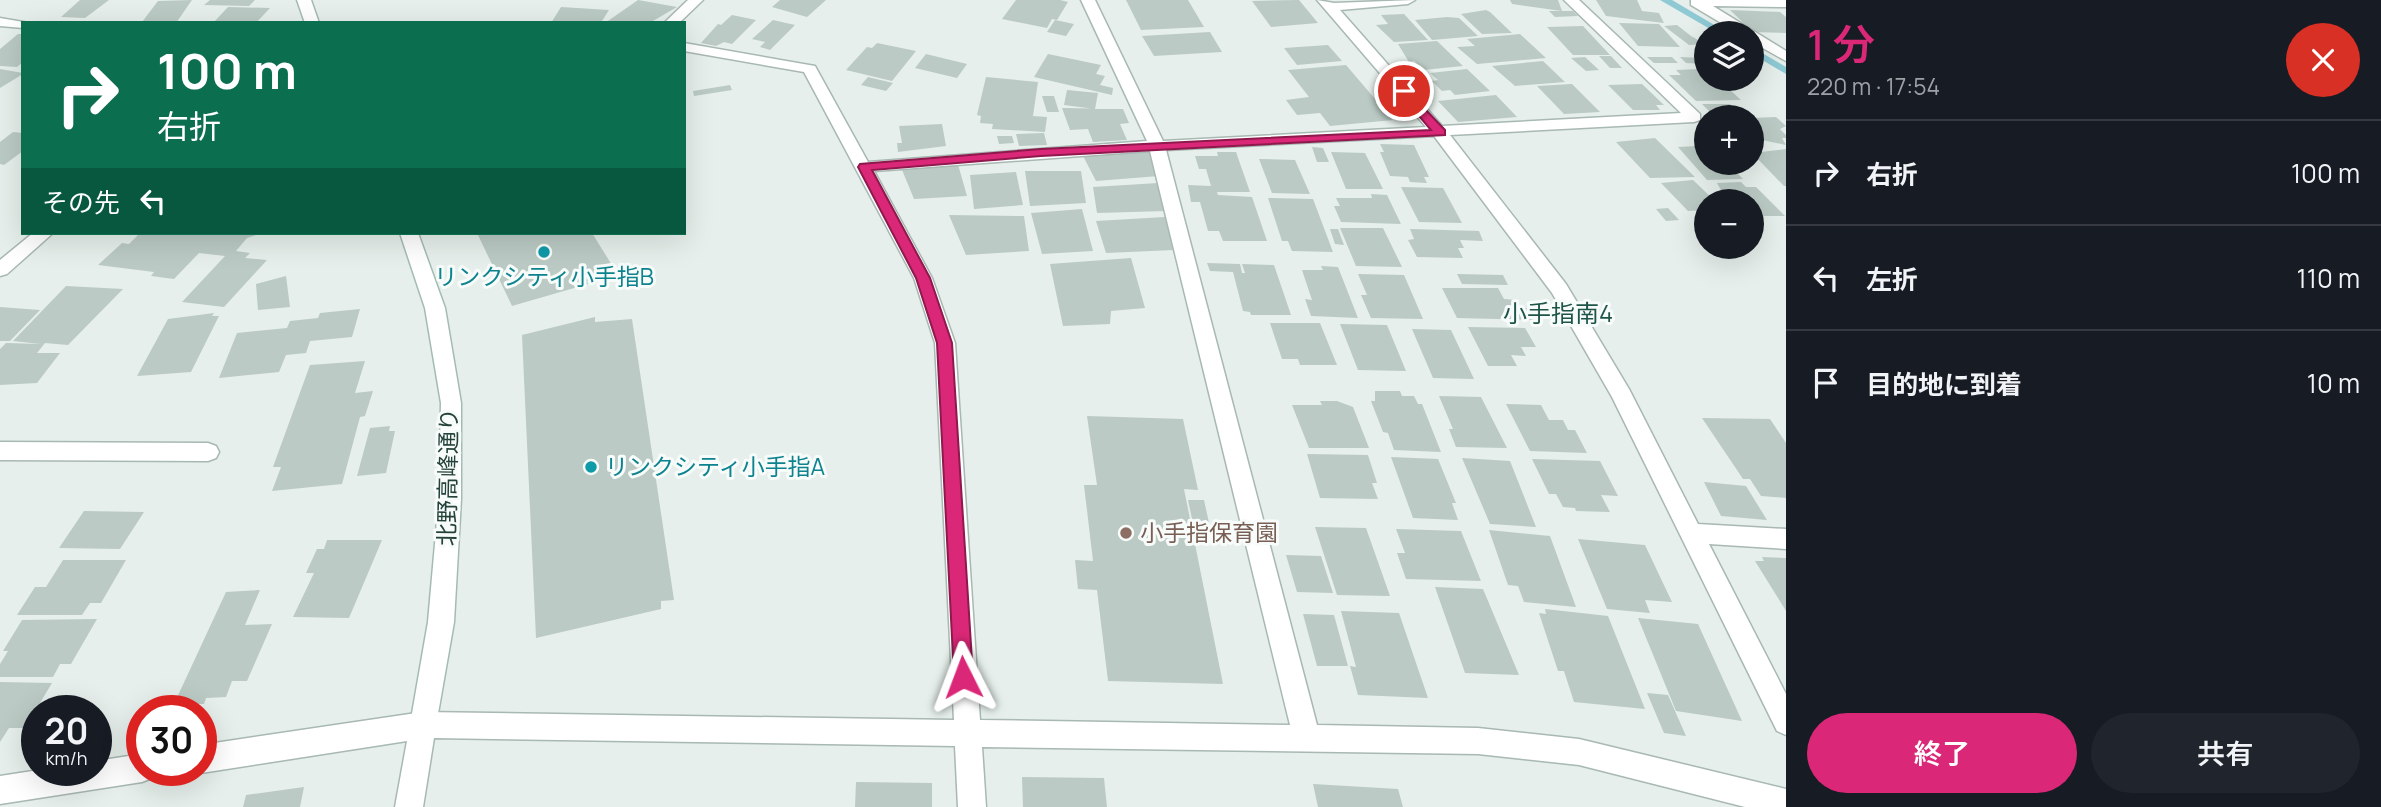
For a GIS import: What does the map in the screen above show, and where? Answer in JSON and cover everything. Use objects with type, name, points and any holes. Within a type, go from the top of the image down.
[{"type":"street","points":[[304,0],[311,21]]},
{"type":"street","points":[[673,21],[696,0]]},
{"type":"street","points":[[1088,0],[1157,146],[1307,737]]},
{"type":"street","points":[[1327,3],[1408,0]]},
{"type":"street","points":[[864,167],[1157,146],[1440,133],[1694,117],[1571,0]]},
{"type":"street","points":[[1695,1],[1786,4]]},
{"type":"street","points":[[1695,1],[1727,21]]},
{"type":"street","points":[[1327,3],[1440,133],[1559,289],[1622,395],[1786,722]]},
{"type":"street","points":[[0,22],[21,24]]},
{"type":"street","points":[[1764,44],[1786,57]]},
{"type":"street","points":[[686,47],[810,69],[923,278],[945,343],[972,807]]},
{"type":"street","points":[[0,270],[42,235]]},
{"type":"street","name":"北野高峰通り","points":[[409,807],[441,622],[450,499],[451,403],[435,308],[410,235]]},
{"type":"street","points":[[0,245],[28,246]]},
{"type":"street","points":[[0,451],[208,452]]},
{"type":"street","points":[[1691,533],[1786,539]]},
{"type":"street","points":[[217,757],[423,725],[1478,741],[1579,752],[1786,803]]},
{"type":"street","points":[[0,790],[126,770]]},
{"type":"building","points":[[80,0],[109,0],[85,18],[61,17]]},
{"type":"building","points":[[192,0],[177,21],[143,21],[158,1]]},
{"type":"building","points":[[210,0],[255,0],[249,6],[204,5]]},
{"type":"building","points":[[638,0],[677,7],[653,21],[608,21]]},
{"type":"building","points":[[780,0],[826,0],[807,17],[772,7]]},
{"type":"building","points":[[1016,0],[1068,2],[1057,20],[1052,19],[1047,28],[1002,19]]},
{"type":"building","points":[[1126,0],[1188,0],[1204,27],[1141,30]]},
{"type":"building","points":[[1299,0],[1318,23],[1271,27],[1252,1]]},
{"type":"building","points":[[1510,0],[1558,0],[1562,11],[1512,4]]},
{"type":"building","points":[[1596,0],[1637,0],[1642,11],[1659,13],[1664,23],[1606,16]]},
{"type":"building","points":[[228,7],[270,8],[258,21],[215,21]]},
{"type":"building","points":[[561,7],[609,10],[602,21],[552,21]]},
{"type":"building","points":[[1486,10],[1512,33],[1482,34],[1461,14]]},
{"type":"building","points":[[1730,10],[1780,12],[1786,17],[1786,33],[1764,32],[1764,21],[1742,21]]},
{"type":"building","points":[[1549,11],[1573,11],[1578,16],[1555,17]]},
{"type":"building","points":[[1404,14],[1428,40],[1394,42],[1376,25],[1388,24],[1381,15]]},
{"type":"building","points":[[732,15],[756,20],[732,44],[724,42],[716,46],[701,43],[718,24],[721,25]]},
{"type":"building","points":[[1459,18],[1478,36],[1432,40],[1415,20]]},
{"type":"building","points":[[773,20],[795,25],[770,50],[760,47],[765,42],[752,39]]},
{"type":"building","points":[[1055,20],[1074,24],[1066,36],[1047,32]]},
{"type":"building","points":[[1619,23],[1659,24],[1680,47],[1638,46]]},
{"type":"building","points":[[1677,25],[1694,38],[1694,45],[1689,45],[1664,26]]},
{"type":"building","points":[[1583,26],[1610,55],[1573,55],[1547,27]]},
{"type":"building","points":[[1210,32],[1222,52],[1154,56],[1142,36]]},
{"type":"building","points":[[21,34],[21,64],[17,67],[0,66],[0,49]]},
{"type":"building","points":[[1520,34],[1546,58],[1477,64],[1457,47],[1475,46],[1467,39]]},
{"type":"building","points":[[1437,41],[1463,66],[1423,70],[1414,61],[1409,62],[1398,44]]},
{"type":"building","points":[[877,43],[916,51],[892,81],[846,70],[867,47],[872,48]]},
{"type":"building","points":[[1328,45],[1342,61],[1297,65],[1284,48]]},
{"type":"building","points":[[926,54],[967,64],[957,78],[915,68]]},
{"type":"building","points":[[1048,54],[1101,65],[1096,74],[1105,76],[1100,85],[1113,88],[1112,95],[1034,77]]},
{"type":"building","points":[[1599,56],[1611,56],[1622,68],[1610,68]]},
{"type":"building","points":[[1585,57],[1599,70],[1586,71],[1571,58]]},
{"type":"building","points":[[1647,57],[1672,57],[1678,63],[1654,63]]},
{"type":"building","points":[[1680,57],[1694,58],[1694,63],[1686,63]]},
{"type":"building","points":[[1543,61],[1565,82],[1515,86],[1492,66]]},
{"type":"building","points":[[1346,65],[1393,120],[1330,126],[1320,113],[1297,115],[1286,100],[1309,97],[1288,70]]},
{"type":"building","points":[[0,69],[21,73],[21,75],[0,88]]},
{"type":"building","points":[[1467,69],[1490,91],[1455,95],[1450,90],[1442,91],[1432,81],[1438,80],[1430,73]]},
{"type":"building","points":[[1694,69],[1694,91],[1731,91],[1741,100],[1696,101],[1669,75],[1681,75],[1676,70]]},
{"type":"building","points":[[868,77],[893,83],[886,91],[861,85]]},
{"type":"building","points":[[986,77],[1038,82],[1033,116],[1047,117],[1045,132],[992,129],[993,124],[980,123],[981,116],[977,115]]},
{"type":"building","points":[[1572,84],[1600,112],[1564,114],[1537,86]]},
{"type":"building","points":[[1642,84],[1664,105],[1656,105],[1660,110],[1633,110],[1608,85]]},
{"type":"building","points":[[730,85],[732,90],[694,96],[693,91]]},
{"type":"building","points":[[1067,90],[1098,93],[1095,109],[1064,105]]},
{"type":"building","points":[[1496,95],[1517,117],[1458,122],[1438,101]]},
{"type":"building","points":[[1042,96],[1054,96],[1059,112],[1047,112]]},
{"type":"building","points":[[1062,108],[1123,109],[1129,123],[1120,124],[1127,140],[1093,142],[1088,129],[1070,130]]},
{"type":"building","points":[[1776,117],[1786,126],[1780,129],[1786,135],[1786,138],[1782,138],[1786,145],[1764,140],[1764,118]]},
{"type":"building","points":[[942,124],[946,146],[898,152],[897,143],[902,143],[899,126]]},
{"type":"building","points":[[13,132],[21,133],[21,152],[4,165],[0,164],[0,142]]},
{"type":"building","points":[[1044,133],[1047,145],[1019,146],[1016,134]]},
{"type":"building","points":[[997,136],[1012,136],[1014,143],[999,144]]},
{"type":"building","points":[[1655,138],[1695,177],[1650,178],[1616,142]]},
{"type":"building","points":[[1380,144],[1414,145],[1429,177],[1424,177],[1427,183],[1410,182],[1408,177],[1390,176],[1380,152],[1384,152]]},
{"type":"building","points":[[1694,146],[1694,165],[1678,147]]},
{"type":"building","points":[[1312,147],[1323,148],[1329,162],[1317,162]]},
{"type":"building","points":[[1786,149],[1786,186],[1764,165],[1764,152]]},
{"type":"building","points":[[1154,150],[1159,176],[1096,181],[1082,154]]},
{"type":"building","points":[[1217,152],[1236,152],[1250,192],[1217,192],[1218,195],[1252,197],[1267,241],[1223,241],[1219,231],[1208,231],[1200,202],[1191,202],[1188,185],[1211,186],[1206,169],[1199,169],[1195,156],[1218,156]]},
{"type":"building","points":[[1331,152],[1365,153],[1383,189],[1346,189]]},
{"type":"building","points":[[1259,159],[1295,160],[1310,194],[1272,193]]},
{"type":"building","points":[[957,161],[967,196],[914,199],[900,165]]},
{"type":"building","points":[[1025,171],[1081,171],[1086,203],[1030,206]]},
{"type":"building","points":[[1016,172],[1023,205],[974,209],[970,175]]},
{"type":"building","points":[[1703,175],[1739,175],[1743,179],[1707,180]]},
{"type":"building","points":[[1693,180],[1702,189],[1694,189],[1694,211],[1688,211],[1661,183]]},
{"type":"building","points":[[1741,182],[1746,187],[1758,189],[1720,189],[1717,183]]},
{"type":"building","points":[[1158,183],[1166,211],[1097,213],[1093,187]]},
{"type":"building","points":[[1401,187],[1443,188],[1462,223],[1419,222]]},
{"type":"building","points":[[1371,194],[1387,195],[1401,224],[1341,222],[1334,206],[1340,206],[1336,198],[1372,198]]},
{"type":"building","points":[[1764,195],[1785,216],[1764,216]]},
{"type":"building","points":[[1268,198],[1313,199],[1333,252],[1292,251],[1288,241],[1282,241]]},
{"type":"building","points":[[1668,208],[1679,220],[1666,221],[1656,209]]},
{"type":"building","points":[[1082,209],[1093,251],[1042,254],[1031,213]]},
{"type":"building","points":[[949,215],[1024,216],[1029,251],[966,255]]},
{"type":"building","points":[[1165,217],[1174,250],[1106,253],[1096,221]]},
{"type":"building","points":[[1340,228],[1383,228],[1402,267],[1356,266]]},
{"type":"building","points":[[1330,229],[1338,229],[1344,245],[1335,244]]},
{"type":"building","points":[[1410,229],[1479,231],[1483,241],[1460,240],[1464,248],[1458,248],[1463,258],[1417,257],[1408,240],[1414,239]]},
{"type":"building","points":[[138,235],[256,235],[247,238],[236,251],[250,253],[245,258],[267,260],[224,307],[182,302],[225,256],[199,253],[174,279],[151,276],[154,272],[98,265],[122,243],[129,244]]},
{"type":"building","name":"リンクシティ小手指B","points":[[478,235],[593,235],[615,270],[587,281],[588,284],[512,306]]},
{"type":"building","points":[[1131,258],[1145,308],[1111,311],[1110,324],[1063,326],[1050,264]]},
{"type":"building","points":[[1207,263],[1240,264],[1242,273],[1245,273],[1242,264],[1274,265],[1291,315],[1251,315],[1250,312],[1243,311],[1233,272],[1210,271]]},
{"type":"building","points":[[1321,266],[1338,267],[1358,318],[1311,316],[1305,299],[1312,300],[1302,270],[1323,270]]},
{"type":"building","points":[[1358,274],[1404,275],[1423,319],[1371,318],[1361,295],[1367,295]]},
{"type":"building","points":[[1457,274],[1503,275],[1508,285],[1462,284]]},
{"type":"building","points":[[286,276],[290,307],[258,310],[256,284]]},
{"type":"building","points":[[66,286],[123,289],[68,345],[45,343],[37,353],[60,353],[37,383],[0,385],[0,349],[6,343],[41,344],[13,341]]},
{"type":"building","points":[[1442,288],[1498,288],[1504,299],[1516,300],[1520,308],[1528,308],[1534,320],[1457,318]]},
{"type":"building","points":[[0,307],[40,310],[10,341],[0,341]]},
{"type":"building","points":[[360,309],[352,337],[310,341],[306,353],[286,355],[279,372],[219,378],[237,333],[287,328],[290,321],[318,318],[320,313]]},
{"type":"building","points":[[214,313],[212,316],[219,316],[191,372],[137,376],[168,319]]},
{"type":"building","name":"リンクシティ小手指A","points":[[595,317],[595,322],[632,319],[674,600],[661,601],[661,609],[536,638],[522,335]]},
{"type":"building","points":[[1270,323],[1320,323],[1337,365],[1300,365],[1298,359],[1282,359]]},
{"type":"building","points":[[1340,324],[1387,325],[1406,371],[1358,370]]},
{"type":"building","points":[[1468,327],[1525,328],[1536,347],[1521,347],[1526,356],[1511,355],[1517,366],[1488,366]]},
{"type":"building","points":[[1412,329],[1451,330],[1474,379],[1433,378]]},
{"type":"building","points":[[365,361],[355,393],[373,391],[365,416],[360,417],[342,484],[272,491],[281,467],[273,467],[310,365]]},
{"type":"building","points":[[1375,391],[1400,391],[1402,396],[1414,396],[1418,404],[1422,404],[1441,452],[1394,450],[1388,433],[1383,432],[1371,401],[1375,401]]},
{"type":"building","points":[[1439,396],[1481,397],[1507,448],[1456,447],[1449,429],[1453,429]]},
{"type":"building","points":[[1320,401],[1337,401],[1353,407],[1369,448],[1309,448],[1292,405],[1322,405]]},
{"type":"building","points":[[1506,404],[1541,405],[1549,420],[1563,420],[1568,430],[1575,430],[1587,453],[1530,451]]},
{"type":"building","points":[[1087,416],[1183,419],[1198,490],[1184,489],[1223,684],[1108,681],[1097,590],[1078,589],[1075,560],[1093,561],[1084,485],[1097,485]]},
{"type":"building","points":[[1702,418],[1770,419],[1786,443],[1786,498],[1761,496],[1750,479],[1743,479]]},
{"type":"building","points":[[390,426],[389,431],[395,431],[386,473],[357,476],[370,428]]},
{"type":"building","points":[[1307,454],[1368,455],[1377,483],[1372,483],[1378,499],[1320,498]]},
{"type":"building","points":[[1391,457],[1438,459],[1456,503],[1452,503],[1458,520],[1413,518]]},
{"type":"building","points":[[1462,458],[1510,461],[1536,527],[1490,524]]},
{"type":"building","points":[[1532,459],[1600,461],[1618,496],[1601,495],[1610,512],[1576,511],[1575,508],[1563,507],[1556,494],[1549,494]]},
{"type":"building","points":[[1704,482],[1746,486],[1767,520],[1721,516]]},
{"type":"building","points":[[1188,500],[1204,500],[1211,532],[1195,533]]},
{"type":"building","points":[[84,511],[144,512],[120,549],[59,548]]},
{"type":"building","points":[[1315,527],[1366,528],[1390,596],[1337,595]]},
{"type":"building","points":[[1396,529],[1461,531],[1481,581],[1406,579],[1397,553],[1405,553]]},
{"type":"building","points":[[1489,530],[1550,536],[1576,607],[1524,602],[1518,586],[1508,585]]},
{"type":"building","points":[[1578,539],[1645,545],[1672,602],[1645,600],[1650,613],[1607,609]]},
{"type":"building","points":[[327,540],[382,540],[349,618],[293,617],[314,573],[306,573],[317,549],[324,549]]},
{"type":"building","points":[[1286,555],[1321,556],[1333,593],[1297,592]]},
{"type":"building","points":[[1762,557],[1786,558],[1786,611],[1755,561],[1764,561]]},
{"type":"building","points":[[63,560],[126,560],[101,603],[90,603],[82,615],[17,615],[35,587],[46,587]]},
{"type":"building","points":[[1435,587],[1483,589],[1519,675],[1465,673]]},
{"type":"building","points":[[260,590],[245,625],[272,624],[247,681],[232,681],[226,697],[178,695],[226,592]]},
{"type":"building","points":[[1545,609],[1608,616],[1645,709],[1574,702],[1564,671],[1558,671],[1539,613],[1546,614]]},
{"type":"building","points":[[1341,611],[1399,613],[1428,698],[1358,695],[1350,666],[1356,667]]},
{"type":"building","points":[[1303,614],[1334,615],[1348,666],[1317,666]]},
{"type":"building","points":[[1638,618],[1698,624],[1742,721],[1676,711]]},
{"type":"building","points":[[97,619],[71,664],[60,664],[53,677],[0,677],[0,664],[8,651],[3,651],[22,620]]},
{"type":"building","points":[[0,682],[52,683],[45,695],[21,695],[21,728],[9,728],[0,742]]},
{"type":"building","points":[[1647,693],[1668,695],[1686,736],[1664,733]]},
{"type":"building","points":[[1022,777],[1104,778],[1107,807],[1023,807]]},
{"type":"building","points":[[856,782],[932,783],[932,807],[855,807]]},
{"type":"building","points":[[1313,784],[1398,789],[1403,807],[1318,807]]},
{"type":"building","points":[[304,787],[300,807],[243,807],[246,795]]},
{"type":"waterway","points":[[1665,0],[1702,21]]},
{"type":"waterway","points":[[1764,57],[1786,71]]},
{"type":"place","name":"リンクシティ小手指B","points":[[544,252]]},
{"type":"place","name":"リンクシティ小手指A","points":[[591,467]]},
{"type":"place","name":"小手指保育園","points":[[1126,533]]},
{"type":"district","name":"小手指南4","points":[[1558,314]]},
{"type":"route","points":[[963,677],[945,343],[923,278],[864,167],[1041,152],[1440,133],[1404,91]]}]
